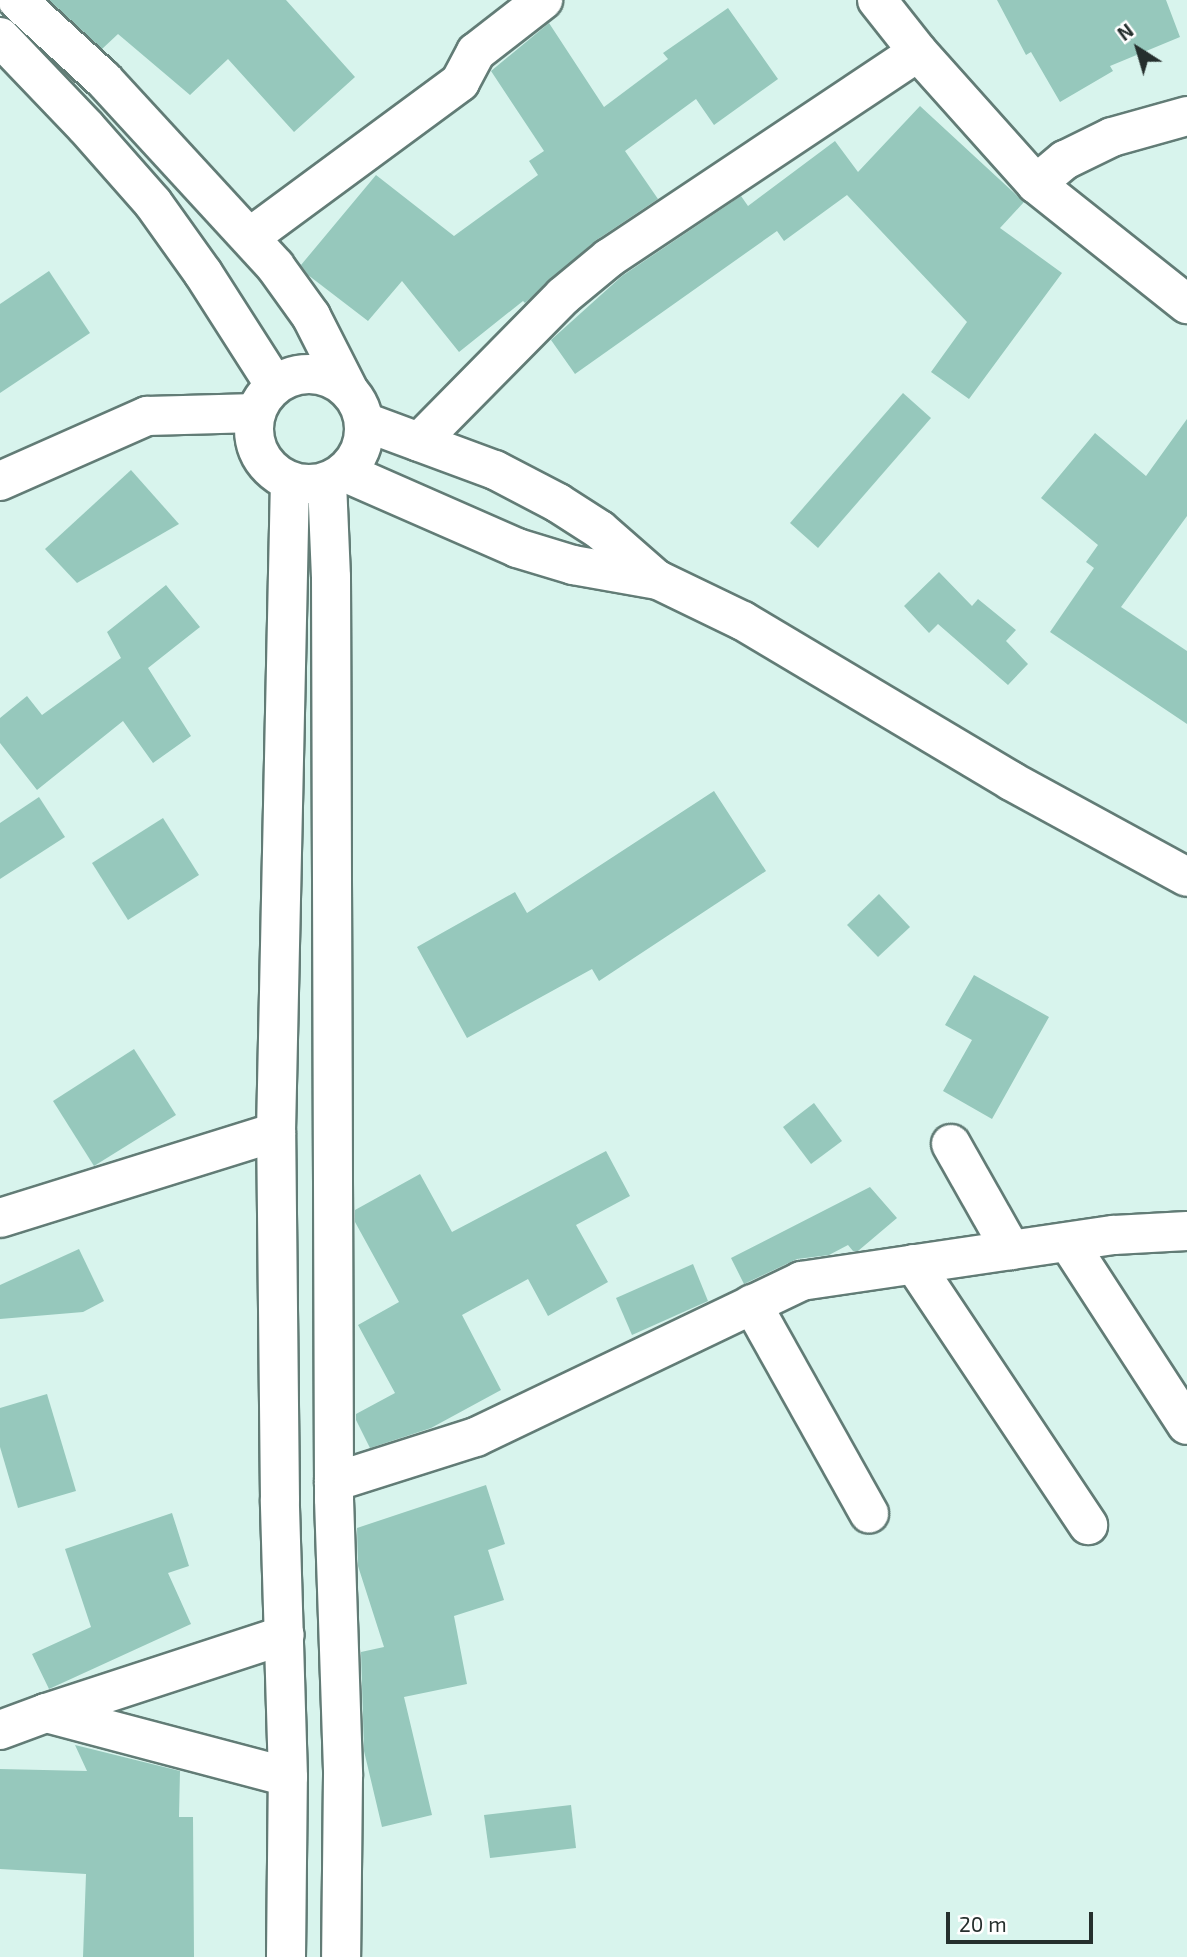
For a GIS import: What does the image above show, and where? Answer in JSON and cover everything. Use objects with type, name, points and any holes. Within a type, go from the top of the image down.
[{"type":"main road","points":[[0,37],[86,127],[153,204],[203,273],[265,399],[253,433],[259,454],[272,471],[290,481],[309,484],[336,477],[358,456],[364,440],[357,406],[311,316],[250,237],[104,80],[17,0]]},
{"type":"main road","points":[[250,237],[460,82],[476,52],[543,0]]},
{"type":"main road","points":[[877,0],[918,52],[1036,184],[1187,304]]},
{"type":"main road","points":[[419,442],[563,296],[609,258],[918,52]]},
{"type":"main road","points":[[1036,184],[1065,160],[1112,137],[1187,116]]},
{"type":"main road","points":[[0,481],[147,416],[265,399],[302,374],[318,374],[335,380],[357,406],[419,442],[495,470],[558,503],[600,530],[658,580],[743,621],[1011,781],[1187,877]]},
{"type":"main road","points":[[336,477],[517,548],[573,565],[658,580]]},
{"type":"main road","points":[[336,477],[331,577],[334,1482],[343,1776],[341,1957]]},
{"type":"main road","points":[[286,1957],[288,1777],[280,1500],[276,1132],[290,481]]},
{"type":"main road","points":[[0,1218],[276,1132]]},
{"type":"main road","points":[[951,1144],[1011,1250]]},
{"type":"main road","points":[[334,1482],[476,1437],[801,1280],[1068,1242],[1187,1231]]},
{"type":"main road","points":[[1068,1242],[1187,1425]]},
{"type":"main road","points":[[915,1264],[1088,1525]]},
{"type":"main road","points":[[752,1304],[869,1513]]},
{"type":"main road","points":[[0,1730],[285,1635]]},
{"type":"main road","points":[[46,1713],[288,1777]]},
{"type":"building","points":[[49,0],[286,0],[355,77],[294,132],[228,59],[190,95],[118,34],[102,49]]},
{"type":"building","points":[[997,0],[1166,0],[1180,37],[1110,66],[1113,71],[1060,102],[1031,52],[1026,55]]},
{"type":"building","points":[[728,8],[778,79],[714,125],[696,99],[625,151],[658,199],[595,241],[525,303],[523,301],[459,352],[402,281],[368,321],[308,275],[301,265],[376,175],[454,236],[538,175],[529,161],[544,151],[491,71],[549,23],[604,107],[668,59],[663,53]]},
{"type":"building","points":[[920,106],[1024,202],[1000,228],[1062,273],[969,399],[931,372],[967,322],[847,195],[784,241],[777,231],[575,374],[551,340],[622,276],[741,196],[748,206],[835,141],[858,172]]},
{"type":"building","points":[[49,271],[90,333],[0,393],[0,304]]},
{"type":"building","points":[[903,393],[931,418],[818,548],[790,523]]},
{"type":"building","points":[[1187,419],[1187,516],[1121,607],[1187,651],[1187,724],[1050,632],[1094,568],[1086,562],[1098,545],[1041,498],[1095,433],[1146,476]]},
{"type":"building","points":[[131,470],[179,524],[77,583],[45,549]]},
{"type":"building","points":[[939,572],[972,606],[978,599],[1016,630],[1006,641],[1028,664],[1008,685],[938,624],[929,633],[904,606]]},
{"type":"building","points":[[166,585],[200,627],[148,668],[191,736],[153,763],[123,721],[37,790],[0,743],[0,718],[27,696],[42,715],[121,658],[107,632]]},
{"type":"building","points":[[714,791],[766,871],[599,981],[592,969],[467,1038],[417,947],[515,892],[527,913]]},
{"type":"building","points":[[39,797],[65,837],[0,879],[0,823]]},
{"type":"building","points":[[163,818],[199,875],[128,920],[92,863]]},
{"type":"building","points":[[879,894],[910,927],[878,957],[847,925]]},
{"type":"building","points":[[974,975],[1049,1017],[992,1119],[943,1091],[972,1040],[945,1025]]},
{"type":"building","points":[[134,1049],[176,1115],[94,1166],[53,1101]]},
{"type":"building","points":[[814,1103],[842,1141],[811,1164],[783,1127]]},
{"type":"building","points":[[606,1151],[630,1196],[576,1225],[608,1282],[548,1316],[528,1279],[462,1315],[501,1390],[431,1428],[370,1448],[356,1420],[356,1414],[395,1393],[358,1325],[399,1302],[355,1222],[355,1210],[420,1174],[452,1232]]},
{"type":"building","points":[[870,1187],[897,1218],[858,1251],[853,1251],[848,1245],[829,1255],[797,1259],[744,1284],[731,1258]]},
{"type":"building","points":[[79,1249],[104,1301],[83,1312],[0,1319],[0,1285]]},
{"type":"building","points":[[693,1264],[708,1301],[632,1335],[616,1298]]},
{"type":"building","points":[[47,1394],[76,1491],[18,1508],[0,1447],[0,1408]]},
{"type":"building","points":[[486,1485],[505,1544],[488,1550],[504,1600],[454,1616],[467,1684],[404,1697],[432,1815],[382,1827],[364,1751],[361,1652],[384,1647],[358,1566],[357,1528]]},
{"type":"building","points":[[172,1513],[189,1566],[168,1573],[191,1624],[49,1689],[32,1654],[91,1627],[65,1549]]},
{"type":"building","points":[[75,1745],[180,1771],[179,1817],[193,1817],[194,1957],[83,1957],[86,1874],[0,1869],[0,1769],[87,1771]]},
{"type":"building","points":[[571,1805],[576,1848],[490,1858],[484,1815]]}]
